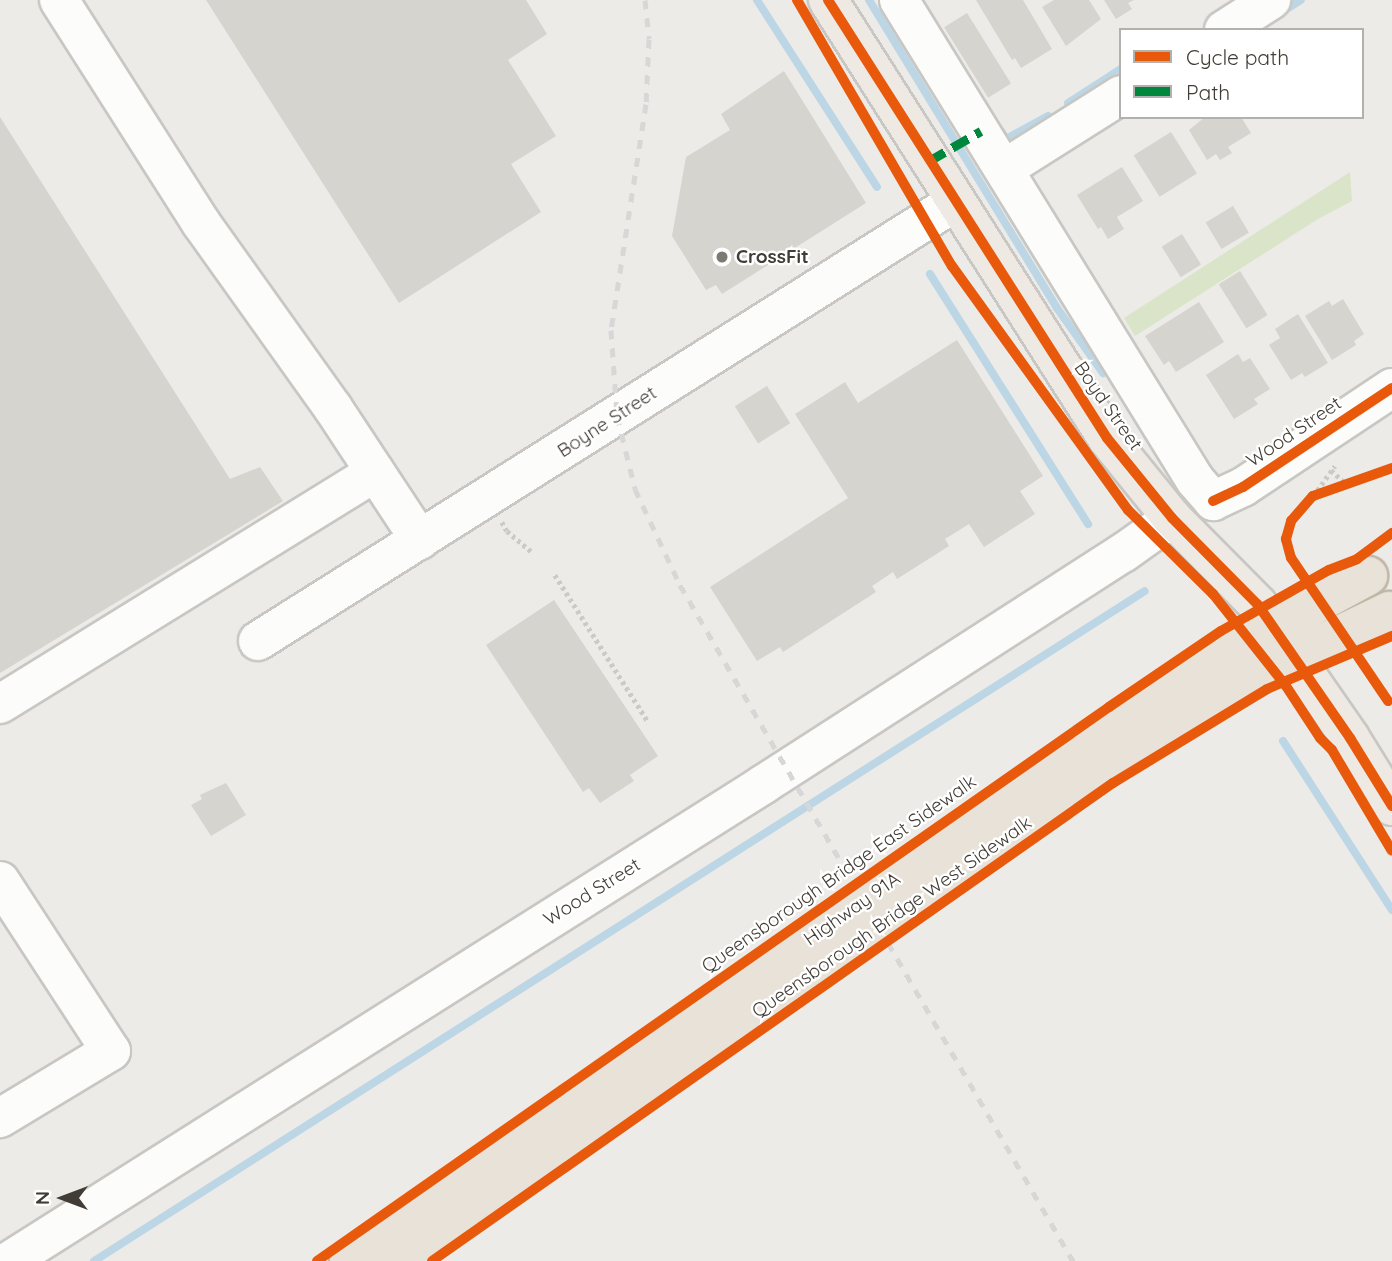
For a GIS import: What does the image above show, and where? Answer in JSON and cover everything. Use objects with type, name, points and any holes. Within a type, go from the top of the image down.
[{"type":"highway","name":"Highway 91A","points":[[349,1261],[1209,662],[1258,633],[1368,576]]},
{"type":"highway","name":"Highway 91A","points":[[400,1261],[1139,744],[1267,670],[1389,611]]},
{"type":"main road","name":"Boyd Street","points":[[828,0],[1107,438],[1172,518],[1258,605],[1350,738],[1392,806]]},
{"type":"street","points":[[59,0],[201,223],[420,540]]},
{"type":"street","name":"Boyd Street","points":[[899,0],[1195,480],[1213,501]]},
{"type":"street","points":[[1227,28],[1271,0]]},
{"type":"street","points":[[1004,169],[1119,96]]},
{"type":"street","name":"Boyne Street","points":[[258,640],[955,202]]},
{"type":"street","name":"Wood Street","points":[[1213,501],[1243,487],[1392,388]]},
{"type":"street","points":[[0,704],[375,472]]},
{"type":"street","name":"Wood Street","points":[[9,1261],[752,791],[1112,561],[1172,518]]},
{"type":"street","points":[[0,881],[111,1051],[0,1118]]},
{"type":"path","points":[[1309,501],[1313,496],[1357,480]]},
{"type":"path","points":[[500,519],[507,531],[533,553]]},
{"type":"path","points":[[555,575],[649,723]]},
{"type":"green space","points":[[1350,172],[1352,201],[1318,219],[1135,336],[1124,318]]},
{"type":"building","points":[[206,0],[526,0],[547,34],[508,60],[556,136],[511,164],[541,212],[399,303]]},
{"type":"building","points":[[976,0],[1023,0],[1052,49],[1021,68],[1015,58],[1012,60]]},
{"type":"building","points":[[1054,0],[1089,0],[1101,19],[1066,46],[1042,7]]},
{"type":"building","points":[[1104,0],[1134,0],[1128,3],[1132,9],[1116,19]]},
{"type":"building","points":[[967,13],[1011,83],[988,98],[944,27]]},
{"type":"building","points":[[784,71],[866,203],[722,294],[716,285],[706,290],[672,236],[686,157],[730,130],[721,114]]},
{"type":"building","points":[[0,117],[230,479],[260,467],[283,501],[0,673]]},
{"type":"building","points":[[1203,119],[1242,119],[1251,133],[1228,147],[1232,153],[1220,160],[1216,154],[1207,160],[1189,130]]},
{"type":"building","points":[[1171,132],[1197,174],[1160,197],[1134,155]]},
{"type":"building","points":[[1122,167],[1143,201],[1117,217],[1124,229],[1108,239],[1101,227],[1098,229],[1077,195]]},
{"type":"building","points":[[1233,206],[1249,233],[1222,249],[1206,222]]},
{"type":"building","points":[[1182,234],[1201,265],[1181,277],[1162,247]]},
{"type":"building","points":[[1240,271],[1268,315],[1246,328],[1219,284]]},
{"type":"building","points":[[1343,299],[1364,334],[1354,341],[1356,345],[1332,360],[1305,316],[1329,301],[1332,306]]},
{"type":"building","points":[[1199,302],[1224,342],[1176,372],[1169,361],[1164,365],[1145,336]]},
{"type":"building","points":[[1298,314],[1328,363],[1305,377],[1302,373],[1291,380],[1269,345],[1280,338],[1275,329]]},
{"type":"building","points":[[957,340],[1043,476],[1020,491],[1035,514],[984,547],[969,524],[945,539],[949,546],[897,579],[893,572],[872,586],[876,592],[783,652],[780,647],[757,661],[710,587],[848,498],[795,414],[845,382],[858,403]]},
{"type":"building","points":[[1238,354],[1243,362],[1250,358],[1270,389],[1254,399],[1258,404],[1234,419],[1206,375]]},
{"type":"building","points":[[767,386],[790,423],[758,443],[735,406]]},
{"type":"building","points":[[554,600],[658,756],[630,775],[634,781],[600,803],[589,788],[583,792],[486,645]]},
{"type":"building","points":[[226,783],[246,815],[211,836],[191,805],[202,799],[200,795]]},
{"type":"waterway","points":[[757,0],[877,187]]},
{"type":"waterway","points":[[869,0],[1057,308],[1103,373]]},
{"type":"waterway","points":[[1288,8],[1301,0]]},
{"type":"waterway","points":[[1068,103],[1119,70]]},
{"type":"waterway","points":[[1001,131],[1006,139],[1048,116]]},
{"type":"waterway","points":[[930,274],[1088,524]]},
{"type":"waterway","points":[[94,1261],[1145,591]]},
{"type":"waterway","points":[[1283,741],[1392,910]]},
{"type":"railway","points":[[645,0],[649,39],[646,104],[611,330],[617,416],[635,489],[680,585],[1073,1261]]},
{"type":"marked path","points":[[929,161],[981,131]]},
{"type":"cycle path","points":[[797,0],[952,266],[1128,510],[1213,594],[1286,686],[1320,738],[1332,750],[1392,851]]},
{"type":"cycle path","points":[[828,0],[1107,438],[1172,518],[1258,605],[1350,738],[1392,806]]},
{"type":"cycle path","points":[[1213,501],[1243,487],[1392,388]]},
{"type":"cycle path","points":[[1388,701],[1291,558],[1286,539],[1291,521],[1313,496],[1392,468]]},
{"type":"cycle path","name":"Queensborough Bridge East Sidewalk","points":[[317,1261],[1221,631],[1329,570],[1357,559],[1392,533]]},
{"type":"cycle path","name":"Queensborough Bridge West Sidewalk","points":[[432,1261],[1113,783],[1267,689],[1392,636]]},
{"type":"place","name":"CrossFit","points":[[722,257]]}]
